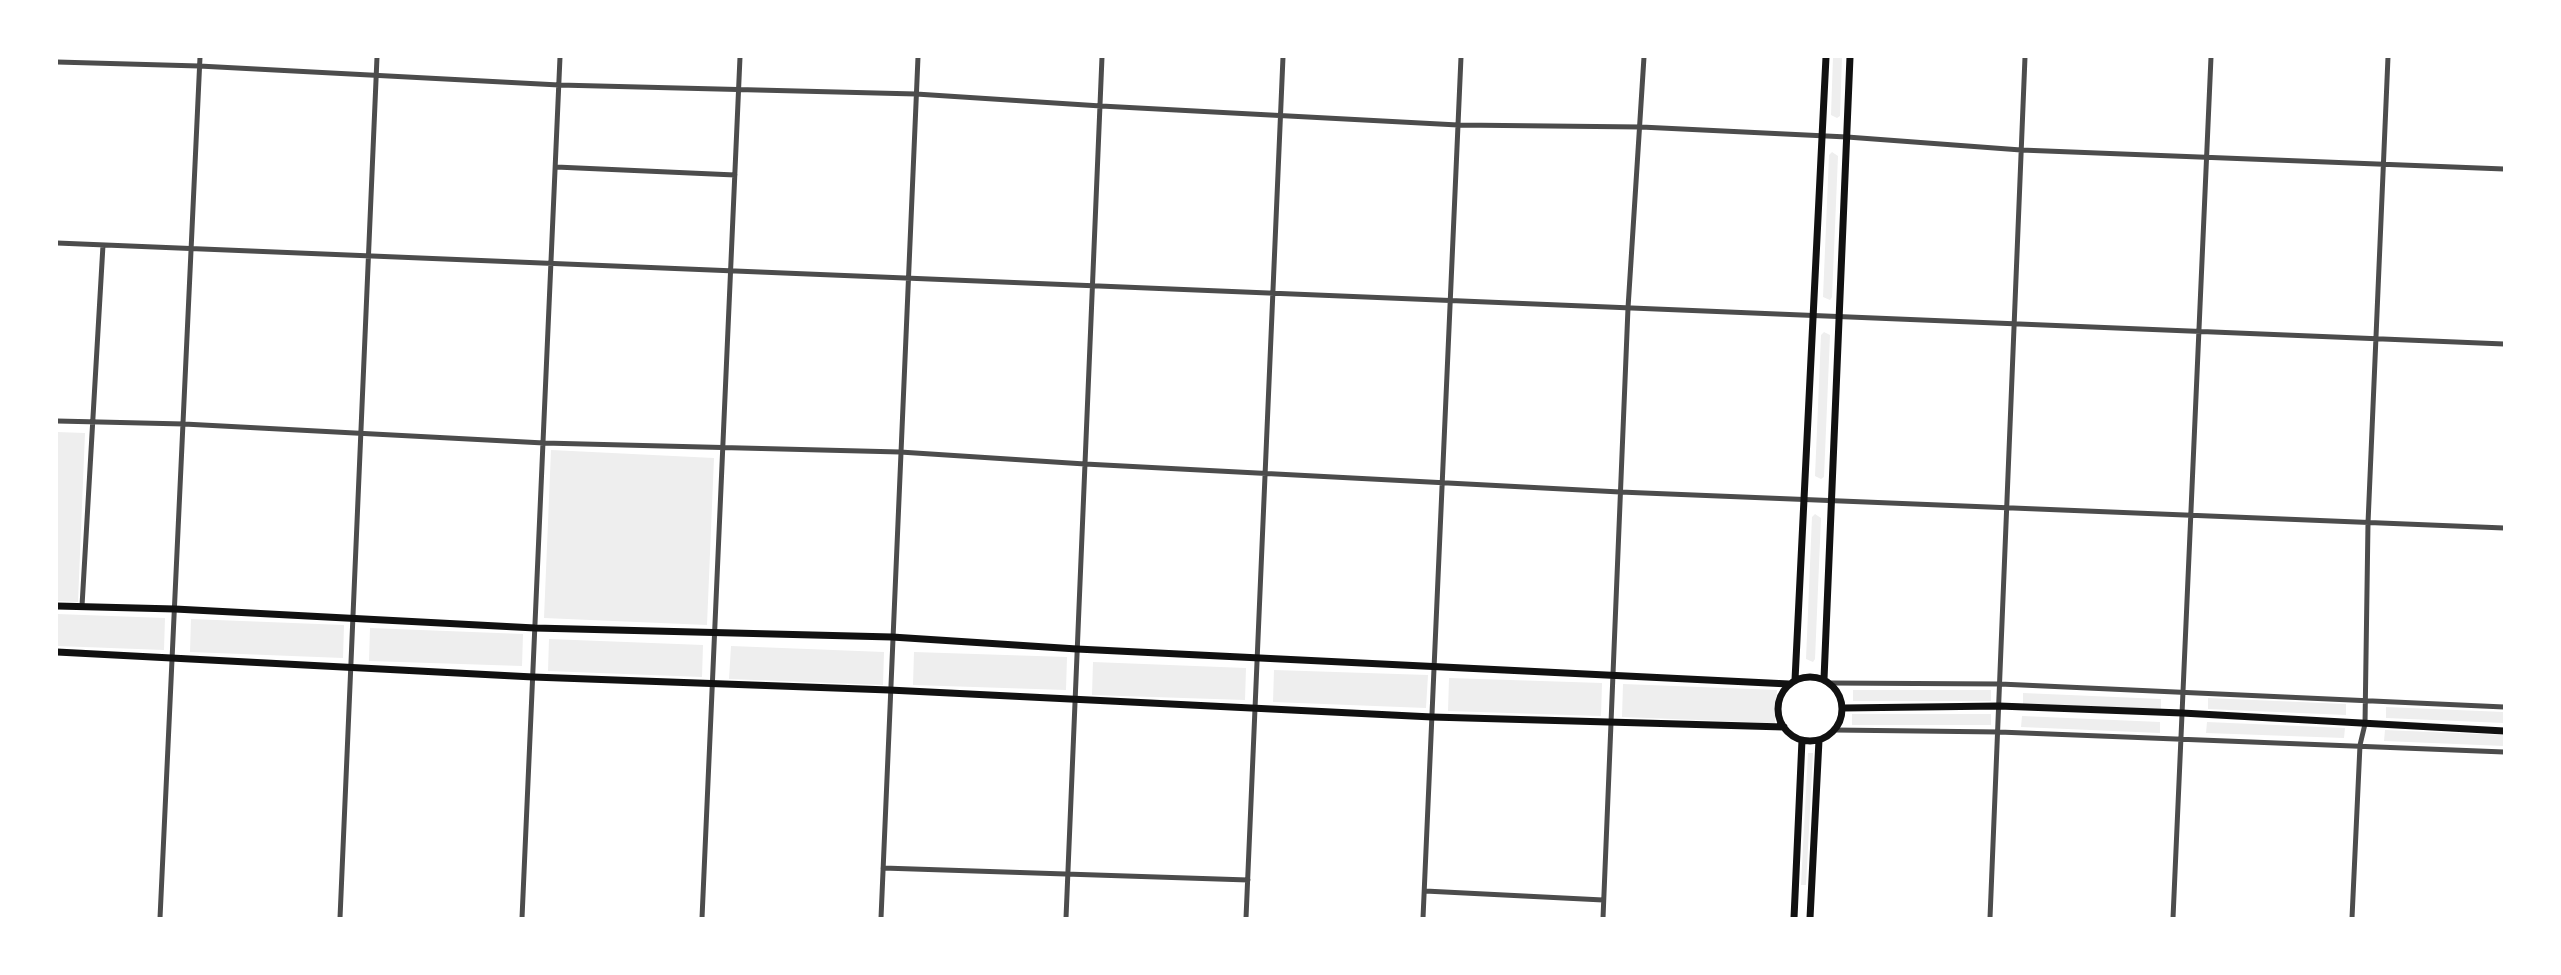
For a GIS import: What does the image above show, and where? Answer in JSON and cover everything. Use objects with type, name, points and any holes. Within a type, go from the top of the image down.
[{"type":"main road","points":[[57,606],[353,617],[536,628],[892,637],[1077,649],[1612,676],[1792,682],[1814,676],[1827,681],[1839,694],[1843,708],[1835,730],[1819,740],[1802,740],[1784,727],[1779,719],[1779,700],[1792,682],[1805,500],[1826,57]]},
{"type":"main road","points":[[1827,681],[1830,502],[1850,57]]},
{"type":"main road","points":[[57,652],[533,677],[889,690],[1432,717],[1784,727]]},
{"type":"main road","points":[[1843,708],[1999,706],[2182,713],[2504,731]]},
{"type":"main road","points":[[1794,918],[1802,740]]},
{"type":"main road","points":[[1810,918],[1819,740]]},
{"type":"main road","points":[[1794,905],[1811,905]]},
{"type":"street","points":[[160,918],[174,658],[200,57]]},
{"type":"street","points":[[340,918],[377,57]]},
{"type":"street","points":[[522,918],[560,57]]},
{"type":"street","points":[[702,918],[740,57]]},
{"type":"street","points":[[881,918],[918,57]]},
{"type":"street","points":[[1066,918],[1102,57]]},
{"type":"street","points":[[1246,918],[1283,57]]},
{"type":"street","points":[[1424,918],[1461,57]]},
{"type":"street","points":[[1603,918],[1628,308],[1644,57]]},
{"type":"street","points":[[1990,918],[2025,57]]},
{"type":"street","points":[[2173,918],[2211,57]]},
{"type":"street","points":[[2352,918],[2360,745],[2365,724],[2368,523],[2388,57]]},
{"type":"street","points":[[57,62],[376,74],[559,85],[916,94],[1458,125],[1641,127],[1847,137],[2021,150],[2504,170]]},
{"type":"street","points":[[556,167],[735,175]]},
{"type":"street","points":[[57,243],[2504,344]]},
{"type":"street","points":[[82,606],[103,245]]},
{"type":"street","points":[[57,421],[184,424],[544,443],[900,452],[1085,464],[1830,502],[2504,528]]},
{"type":"street","points":[[1827,681],[2000,684],[2504,707]]},
{"type":"street","points":[[1835,730],[1999,732],[2504,752]]},
{"type":"street","points":[[883,868],[1248,880]]},
{"type":"street","points":[[1425,891],[1603,900]]},
{"type":"shaded area","points":[[1833,57],[1842,57],[1840,116],[1837,118],[1831,115]]},
{"type":"shaded area","points":[[1832,152],[1838,156],[1832,297],[1830,300],[1823,297],[1829,155]]},
{"type":"shaded area","points":[[1824,332],[1830,335],[1824,477],[1821,479],[1815,476],[1821,335]]},
{"type":"shaded area","points":[[57,432],[85,433],[78,602],[57,601]]},
{"type":"shaded area","points":[[551,450],[714,458],[707,625],[544,618]]},
{"type":"shaded area","points":[[1815,514],[1821,518],[1815,659],[1813,662],[1806,659],[1812,517]]},
{"type":"shaded area","points":[[57,614],[165,618],[164,650],[57,646]]},
{"type":"shaded area","points":[[191,619],[344,625],[343,658],[190,652]]},
{"type":"shaded area","points":[[370,628],[523,634],[522,666],[369,661]]},
{"type":"shaded area","points":[[549,639],[703,645],[702,677],[548,671]]},
{"type":"shaded area","points":[[731,646],[884,652],[883,685],[729,679]]},
{"type":"shaded area","points":[[914,652],[1067,657],[1066,690],[913,685]]},
{"type":"shaded area","points":[[1093,662],[1246,668],[1245,700],[1092,695]]},
{"type":"shaded area","points":[[1274,670],[1428,675],[1426,708],[1273,702]]},
{"type":"shaded area","points":[[1449,678],[1602,683],[1601,716],[1448,711]]},
{"type":"shaded area","points":[[1623,684],[1777,690],[1775,723],[1622,717]]},
{"type":"shaded area","points":[[1853,690],[1991,690],[1991,701],[1853,701]]},
{"type":"shaded area","points":[[2023,693],[2161,699],[2161,709],[2023,704]]},
{"type":"shaded area","points":[[2208,698],[2346,704],[2346,715],[2208,709]]},
{"type":"shaded area","points":[[2386,707],[2504,712],[2504,723],[2386,718]]},
{"type":"shaded area","points":[[1852,714],[1991,714],[1991,725],[1852,725]]},
{"type":"shaded area","points":[[2022,716],[2160,722],[2160,733],[2021,727]]},
{"type":"shaded area","points":[[2207,722],[2345,728],[2344,738],[2206,733]]},
{"type":"shaded area","points":[[2385,730],[2504,735],[2504,746],[2384,741]]},
{"type":"shaded area","points":[[1808,753],[1813,753],[1806,885],[1801,885]]}]
